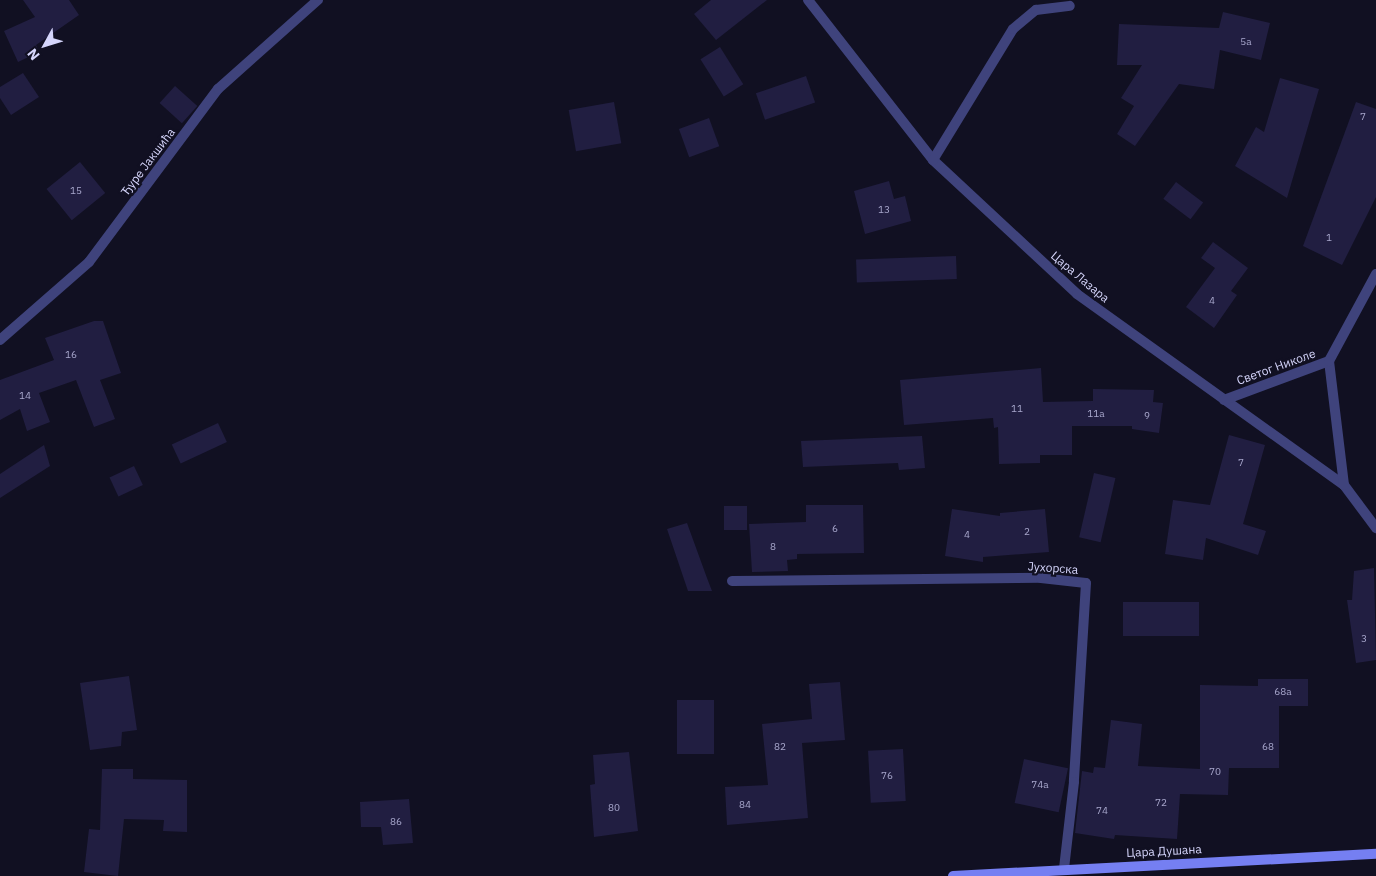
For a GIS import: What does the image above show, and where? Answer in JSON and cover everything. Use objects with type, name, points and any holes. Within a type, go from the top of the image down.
[{"type":"main road","name":"Цара Душана","points":[[953,876],[1064,868],[1376,854]]},
{"type":"street","name":"Ђуре Јакшића","points":[[0,340],[89,262],[218,89],[318,0]]},
{"type":"street","name":"Цара Лазара","points":[[808,0],[933,160],[1076,294],[1344,485],[1376,528]]},
{"type":"street","points":[[933,160],[1014,28],[1036,10],[1070,6]]},
{"type":"street","name":"Светог Николе","points":[[1224,400],[1328,361],[1376,274]]},
{"type":"street","points":[[1328,361],[1344,485]]},
{"type":"street","name":"Јухорска","points":[[732,581],[1040,578],[1086,583],[1074,782],[1064,868]]},
{"type":"building","points":[[23,0],[69,0],[79,15],[36,45],[39,52],[18,62],[4,31],[35,17]]},
{"type":"building","points":[[711,0],[767,0],[716,40],[694,14]]},
{"type":"building","points":[[1223,12],[1270,23],[1261,60],[1220,50],[1214,89],[1179,84],[1135,146],[1117,134],[1134,106],[1121,98],[1142,65],[1117,65],[1119,24],[1219,28]]},
{"type":"building","points":[[720,47],[743,84],[724,97],[700,59]]},
{"type":"building","points":[[23,73],[39,97],[11,115],[0,98],[0,87]]},
{"type":"building","points":[[806,76],[815,102],[765,120],[756,93]]},
{"type":"building","points":[[1280,78],[1319,89],[1287,198],[1235,166],[1256,127],[1264,132]]},
{"type":"building","points":[[175,86],[197,106],[182,123],[160,103]]},
{"type":"building","points":[[614,102],[621,143],[576,151],[569,110]]},
{"type":"building","points":[[1356,102],[1376,109],[1376,197],[1342,265],[1303,246]]},
{"type":"building","points":[[709,118],[719,146],[689,157],[679,129]]},
{"type":"building","points":[[80,162],[105,193],[72,220],[47,189]]},
{"type":"building","points":[[889,181],[894,199],[905,196],[911,221],[865,234],[854,191]]},
{"type":"building","points":[[1176,182],[1203,202],[1191,219],[1163,199]]},
{"type":"building","points":[[1213,242],[1248,268],[1231,291],[1237,295],[1214,328],[1186,307],[1215,268],[1201,258]]},
{"type":"building","points":[[956,256],[957,279],[857,282],[856,259]]},
{"type":"building","points":[[94,321],[103,321],[121,373],[100,380],[115,419],[94,427],[76,380],[39,393],[50,422],[27,431],[20,409],[0,420],[0,380],[54,360],[45,338]]},
{"type":"building","points":[[1041,368],[1043,402],[1093,401],[1093,389],[1154,390],[1153,402],[1163,403],[1159,433],[1132,429],[1132,426],[1072,426],[1072,455],[1040,455],[1040,463],[999,464],[998,427],[994,428],[993,418],[904,425],[900,380]]},
{"type":"building","points":[[218,423],[227,442],[181,464],[172,445]]},
{"type":"building","points":[[1229,435],[1265,445],[1243,524],[1266,531],[1258,555],[1206,538],[1203,560],[1165,554],[1173,500],[1210,505]]},
{"type":"building","points":[[922,436],[925,468],[899,470],[898,463],[803,467],[801,441]]},
{"type":"building","points":[[44,445],[50,466],[0,498],[0,474]]},
{"type":"building","points":[[134,466],[143,485],[118,496],[110,477]]},
{"type":"building","points":[[1094,473],[1115,478],[1101,542],[1079,537]]},
{"type":"building","points":[[806,505],[863,505],[864,553],[797,554],[797,559],[787,560],[788,571],[752,572],[749,524],[806,522]]},
{"type":"building","points":[[724,506],[747,506],[747,530],[724,530]]},
{"type":"building","points":[[952,509],[1000,516],[1000,513],[1045,509],[1049,552],[983,557],[983,562],[945,556]]},
{"type":"building","points":[[687,523],[712,591],[688,591],[667,529]]},
{"type":"building","points":[[1374,568],[1376,660],[1356,663],[1347,600],[1352,600],[1354,571]]},
{"type":"building","points":[[1123,602],[1199,602],[1199,636],[1123,636]]},
{"type":"building","points":[[129,676],[137,730],[122,732],[121,746],[90,750],[80,683]]},
{"type":"building","points":[[1258,679],[1308,679],[1308,706],[1279,706],[1279,768],[1229,768],[1228,795],[1180,794],[1177,839],[1115,835],[1114,839],[1075,833],[1082,771],[1093,773],[1094,767],[1105,768],[1111,720],[1142,724],[1138,766],[1200,769],[1200,685],[1258,686]]},
{"type":"building","points":[[840,682],[845,740],[802,743],[808,818],[727,825],[725,787],[768,785],[762,724],[812,719],[809,684]]},
{"type":"building","points":[[677,700],[714,700],[714,754],[677,754]]},
{"type":"building","points":[[903,749],[906,801],[871,803],[868,751]]},
{"type":"building","points":[[629,752],[638,831],[594,837],[590,785],[595,784],[593,755]]},
{"type":"building","points":[[1024,759],[1068,768],[1059,812],[1015,803]]},
{"type":"building","points":[[102,769],[133,769],[133,779],[187,780],[187,832],[163,831],[164,820],[124,819],[118,876],[84,872],[89,829],[100,830]]},
{"type":"building","points":[[409,799],[413,843],[383,845],[381,827],[361,827],[360,802]]}]
